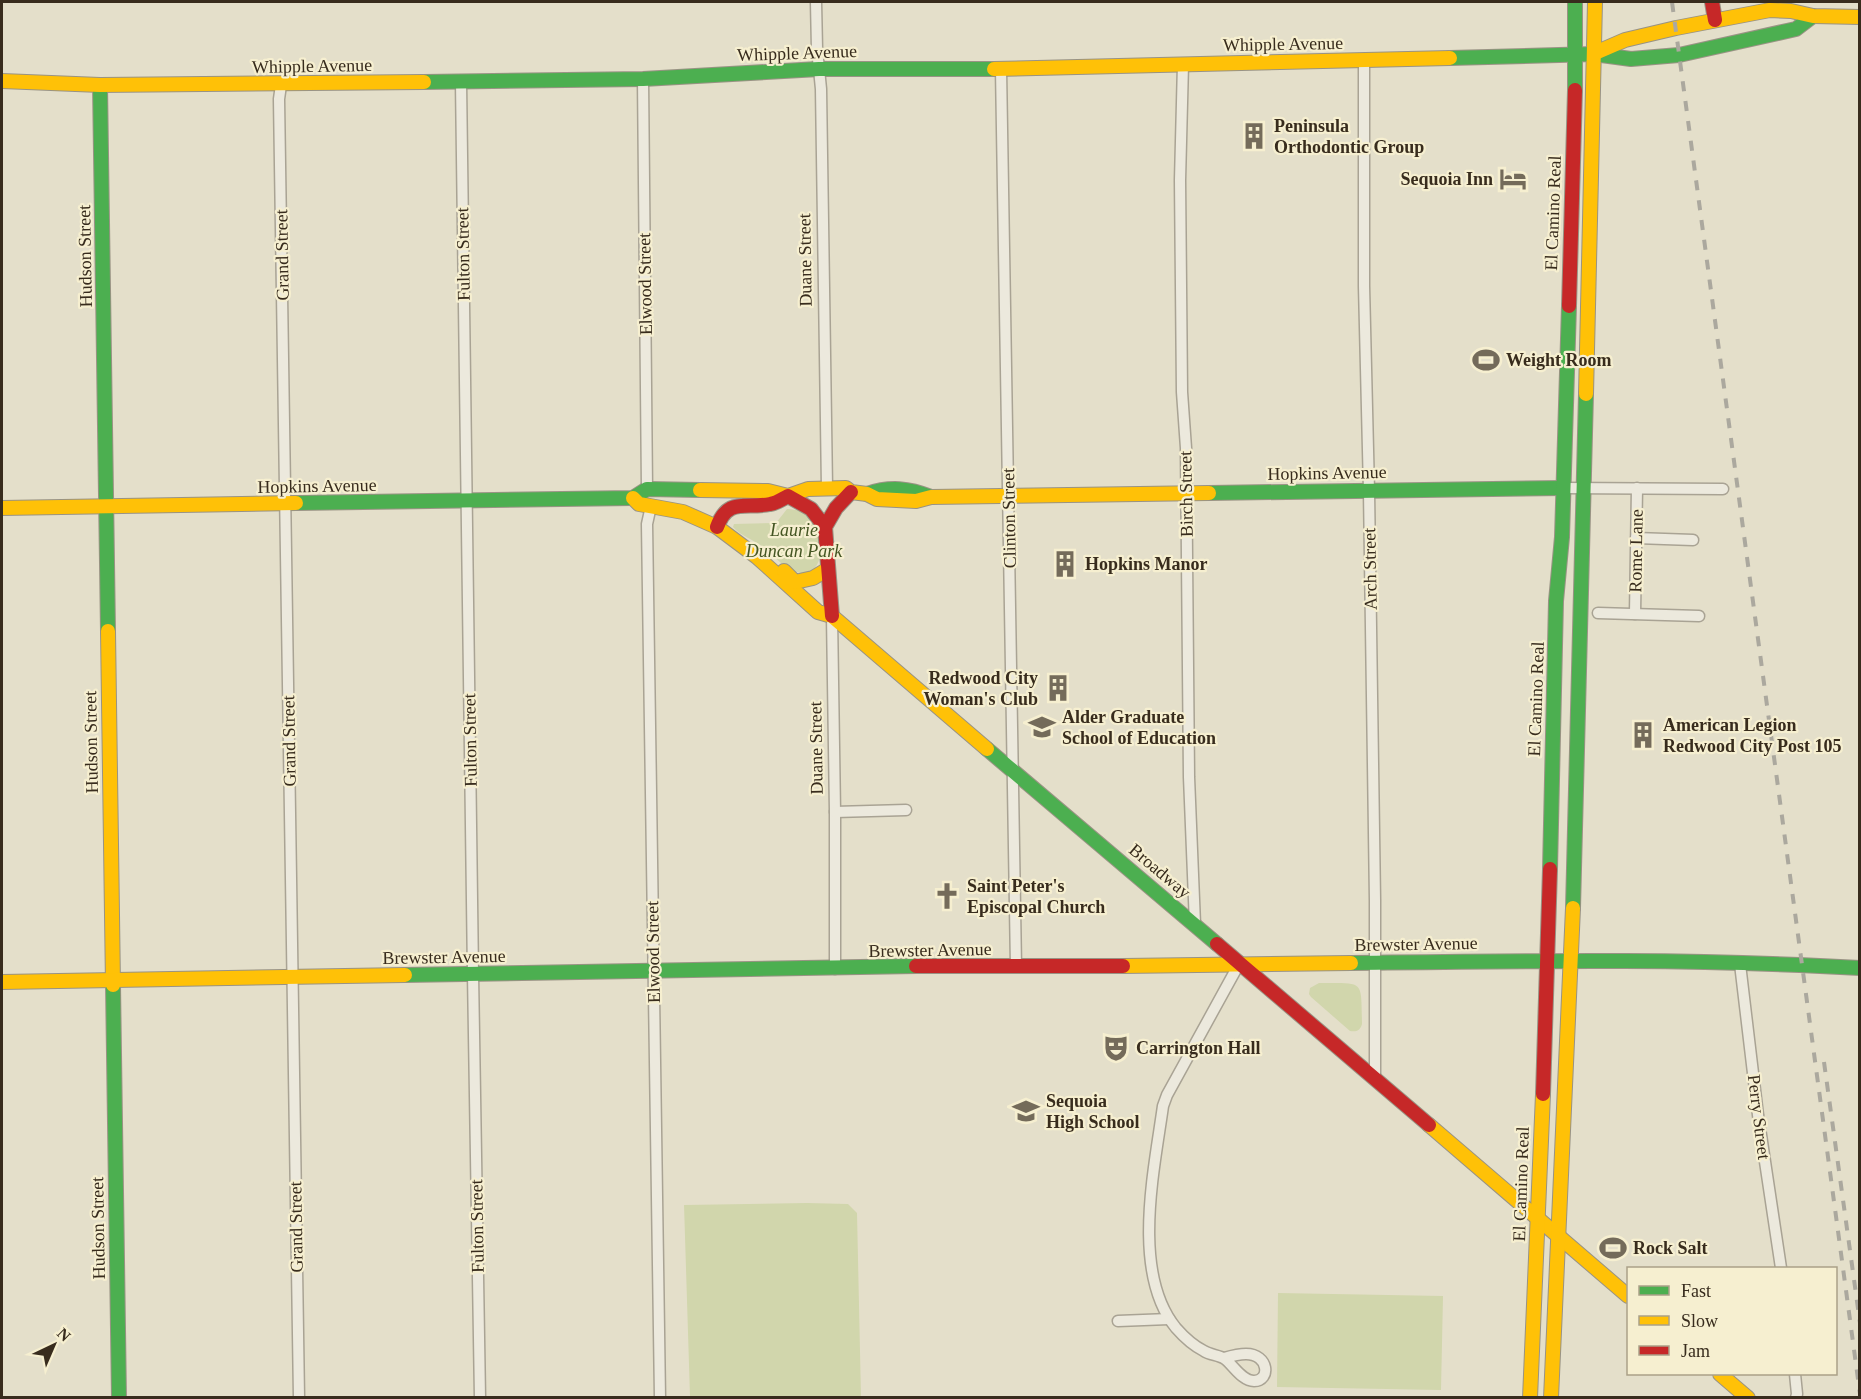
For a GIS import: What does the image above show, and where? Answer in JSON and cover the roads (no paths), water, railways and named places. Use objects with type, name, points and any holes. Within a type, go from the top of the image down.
[{"type":"street","name":"Duane Street","points":[[816,2],[827,488]]},
{"type":"street","name":"El Camino Real","points":[[1530,1398],[1548,961],[1557,601],[1562,537],[1576,54],[1575,2]]},
{"type":"street","name":"El Camino Real","points":[[1551,1398],[1572,960],[1596,2]]},
{"type":"street","points":[[1712,2],[1715,20]]},
{"type":"street","name":"Whipple Avenue","points":[[1594,54],[1625,40],[1770,10],[1791,10],[1813,16],[1860,17]]},
{"type":"street","name":"Whipple Avenue","points":[[2,81],[100,85],[281,85],[643,78],[819,69],[1001,69],[1576,54],[1631,59],[1679,55],[1796,29],[1813,16]]},
{"type":"street","name":"Arch Street","points":[[1364,60],[1364,286],[1369,491],[1375,1079]]},
{"type":"street","name":"Birch Street","points":[[1183,64],[1180,180],[1182,392],[1186,493],[1189,777],[1195,924]]},
{"type":"street","name":"Clinton Street","points":[[1001,69],[1016,967]]},
{"type":"street","name":"Elwood Street","points":[[643,78],[647,489]]},
{"type":"street","name":"Fulton Street","points":[[461,82],[480,1398]]},
{"type":"street","name":"Hudson Street","points":[[100,85],[119,1398]]},
{"type":"street","name":"Grand Street","points":[[281,85],[279,99],[299,1398]]},
{"type":"street","name":"Hopkins Avenue","points":[[717,527],[723,513],[731,507],[771,504],[808,489],[827,488],[846,488],[851,492],[867,494],[881,488],[912,489],[931,497],[1563,488],[1723,489]]},
{"type":"street","name":"Rome Lane","points":[[1635,614],[1637,488]]},
{"type":"street","points":[[633,498],[647,489]]},
{"type":"street","name":"Hopkins Avenue","points":[[647,489],[768,491],[788,496]]},
{"type":"street","points":[[651,506],[664,498],[683,498],[692,490]]},
{"type":"street","points":[[788,496],[811,509],[825,527],[836,508],[851,492]]},
{"type":"street","name":"Hopkins Avenue","points":[[2,508],[633,498],[639,504],[651,506]]},
{"type":"street","name":"Elwood Street","points":[[651,506],[647,524],[660,1398]]},
{"type":"street","name":"Broadway","points":[[651,506],[683,512],[717,527],[757,557],[818,612],[832,616],[1627,1294]]},
{"type":"street","name":"Duane Street","points":[[825,527],[832,616],[835,969]]},
{"type":"street","points":[[1636,538],[1693,540]]},
{"type":"street","points":[[757,557],[767,557],[795,582],[811,580],[828,569]]},
{"type":"street","points":[[1598,613],[1699,616]]},
{"type":"street","points":[[835,812],[906,810]]},
{"type":"street","name":"Brewster Avenue","points":[[2,982],[931,966],[1572,960],[1860,968]]},
{"type":"street","points":[[1224,1359],[1204,1352],[1177,1329],[1169,1318],[1154,1286],[1149,1254],[1151,1190],[1162,1106],[1239,964]]},
{"type":"street","name":"Perry Street","points":[[1740,964],[1758,1115],[1781,1267]]},
{"type":"street","points":[[1118,1321],[1169,1318]]},
{"type":"street","points":[[1721,1375],[1748,1398]]},
{"type":"street","points":[[1795,1375],[1796,1398]]},
{"type":"railway","points":[[1672,2],[1860,1394]]},
{"type":"railway","points":[[1824,1062],[1860,1323]]},
{"type":"place","name":"Peninsula Orthodontic Group","points":[[1254,136]]},
{"type":"place","name":"Sequoia Inn","points":[[1513,179]]},
{"type":"place","name":"Weight Room","points":[[1486,360]]},
{"type":"place","name":"Hopkins Manor","points":[[1065,564]]},
{"type":"place","name":"Redwood City Woman's Club","points":[[1058,688]]},
{"type":"place","name":"Alder Graduate School of Education","points":[[1042,727]]},
{"type":"place","name":"American Legion Redwood City Post 105","points":[[1643,735]]},
{"type":"place","name":"Saint Peter's Episcopal Church","points":[[947,896]]},
{"type":"place","name":"Carrington Hall","points":[[1116,1048]]},
{"type":"place","name":"Sequoia High School","points":[[1026,1111]]},
{"type":"place","name":"Rock Salt","points":[[1613,1248]]},
{"type":"park label","name":"Laurie Duncan Park","points":[[794,540]]}]
